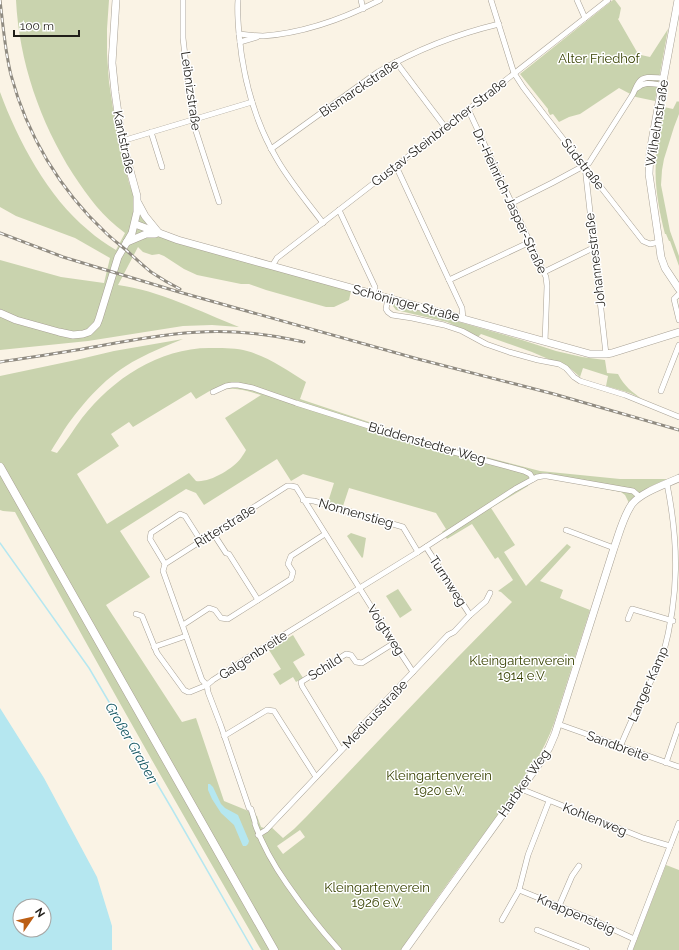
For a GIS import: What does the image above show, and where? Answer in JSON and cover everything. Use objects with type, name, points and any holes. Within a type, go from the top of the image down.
[{"type":"main road","name":"Kantstraße","points":[[0,314],[58,332],[74,335],[84,334],[93,329],[99,319],[118,257],[132,233],[135,224],[138,201],[122,141],[112,63],[116,0]]},
{"type":"main road","name":"Wilhelmstraße","points":[[678,0],[677,15],[652,141],[649,174],[661,256],[666,268],[679,289]]},
{"type":"main road","points":[[138,201],[145,216],[160,233]]},
{"type":"main road","name":"Schöninger Straße","points":[[135,224],[160,233],[272,266],[590,354],[606,354],[679,332]]},
{"type":"main road","points":[[127,242],[146,234],[160,233]]},
{"type":"main road","points":[[0,467],[274,950]]},
{"type":"main road","name":"Harbker Weg","points":[[405,950],[546,754],[558,724],[614,548],[626,515],[632,504],[640,497],[679,478]]},
{"type":"street","name":"Leibnizstraße","points":[[184,0],[183,38],[194,114],[192,119],[219,202]]},
{"type":"street","points":[[238,0],[239,34],[243,64],[252,102],[271,149],[285,174],[323,223]]},
{"type":"street","points":[[361,0],[363,8]]},
{"type":"street","points":[[240,42],[262,36],[314,26],[339,18],[380,0]]},
{"type":"street","name":"Südstraße","points":[[491,0],[514,73],[559,134],[643,241],[650,244],[659,242]]},
{"type":"street","points":[[577,0],[585,18]]},
{"type":"street","name":"Gustav-Steinbrecher-Straße","points":[[272,266],[277,258],[608,0]]},
{"type":"street","name":"Bismarckstraße","points":[[271,149],[378,72],[396,62],[444,41],[499,24]]},
{"type":"street","points":[[239,34],[262,36]]},
{"type":"street","points":[[396,62],[445,127]]},
{"type":"street","points":[[512,203],[589,163],[635,91],[641,85],[646,83],[663,82]]},
{"type":"street","points":[[122,141],[252,102]]},
{"type":"street","name":"Dr.-Heinrich-Jasper-Straße","points":[[468,109],[546,277],[545,342]]},
{"type":"street","points":[[151,132],[162,167]]},
{"type":"street","points":[[396,166],[462,308],[463,319]]},
{"type":"street","name":"Johannesstraße","points":[[585,166],[606,354]]},
{"type":"street","points":[[339,210],[375,287],[373,294]]},
{"type":"street","points":[[449,280],[530,242]]},
{"type":"street","points":[[544,272],[593,248]]},
{"type":"street","points":[[679,294],[674,298],[679,320]]},
{"type":"street","points":[[388,298],[386,309],[392,315],[444,325],[462,331],[486,344],[508,352],[559,364],[566,368],[580,381],[625,395],[679,417]]},
{"type":"street","points":[[661,391],[679,345]]},
{"type":"street","name":"Büddenstedter Weg","points":[[213,392],[232,385],[253,388],[436,447],[524,471],[530,474],[533,479]]},
{"type":"street","points":[[533,479],[540,476],[547,476],[633,491],[640,497]]},
{"type":"street","name":"Galgenbreite","points":[[339,950],[316,924],[265,850],[258,835],[251,810],[208,692],[207,685],[268,644],[533,479]]},
{"type":"street","name":"Langer Kamp","points":[[620,747],[663,654],[675,620],[677,602],[678,549],[668,484]]},
{"type":"street","name":"Ritterstraße","points":[[165,564],[287,486],[291,486],[296,487],[359,588]]},
{"type":"street","name":"Nonnenstieg","points":[[304,500],[314,501],[402,527],[418,552]]},
{"type":"street","points":[[136,614],[142,616],[157,653],[185,692],[190,692],[207,685],[202,680],[163,571],[165,564],[150,539],[151,533],[180,514],[185,516],[201,541]]},
{"type":"street","points":[[566,530],[614,548]]},
{"type":"street","points":[[213,533],[226,553],[229,554],[258,600]]},
{"type":"street","points":[[183,625],[209,608],[215,610],[221,618],[228,619],[291,579],[293,572],[288,564],[291,556],[325,534]]},
{"type":"street","name":"Turmweg","points":[[426,547],[470,615]]},
{"type":"street","name":"Voigtweg","points":[[359,588],[413,672]]},
{"type":"street","name":"Medicusstraße","points":[[258,835],[266,830],[342,750],[354,737],[355,733],[448,635],[454,632],[486,601],[490,593]]},
{"type":"street","points":[[628,619],[632,609],[675,620]]},
{"type":"street","points":[[154,647],[186,636]]},
{"type":"street","name":"Schild","points":[[342,750],[302,686],[301,682],[346,654],[351,655],[356,662],[362,663],[394,643]]},
{"type":"street","points":[[224,736],[267,710],[274,711],[316,777]]},
{"type":"street","name":"Sandbreite","points":[[558,724],[679,767]]},
{"type":"street","points":[[666,763],[679,725]]},
{"type":"street","name":"Kohlenweg","points":[[520,789],[643,838],[670,846]]},
{"type":"street","points":[[502,920],[519,890],[528,855],[549,801]]},
{"type":"street","points":[[630,950],[679,823]]},
{"type":"street","points":[[559,906],[572,876],[579,866]]},
{"type":"street","name":"Knappensteig","points":[[519,890],[591,919],[634,939]]},
{"type":"street","points":[[537,930],[587,950]]},
{"type":"green space","points":[[16,0],[109,0],[107,54],[109,82],[116,128],[129,183],[142,216],[156,236],[351,291],[349,300],[334,307],[326,307],[249,284],[241,284],[197,275],[184,269],[164,256],[159,254],[152,255],[143,252],[138,247],[118,285],[164,297],[195,308],[239,327],[212,325],[183,326],[88,341],[0,350],[0,260],[61,277],[104,283],[110,258],[75,238],[16,216],[0,207],[0,92],[16,130],[36,167],[47,185],[73,217],[102,241],[116,250],[125,233],[109,220],[90,199],[61,154],[41,112],[33,90],[22,46]]},
{"type":"green space","name":"Alter Friedhof","points":[[613,0],[615,0],[621,8],[618,19],[637,52],[641,55],[650,57],[668,29],[655,101],[636,97],[619,88],[580,114],[559,122],[553,114],[550,115],[548,109],[520,74]]},
{"type":"green space","points":[[677,101],[679,101],[679,114],[664,159],[661,185],[670,231],[679,256],[679,266],[670,241],[665,234],[656,179],[657,147],[664,107],[673,109]]},
{"type":"green space","points":[[393,303],[556,351],[582,357],[605,360],[607,373],[618,374],[628,388],[642,399],[630,393],[606,386],[608,376],[583,368],[580,377],[570,368],[561,363],[481,334],[478,337],[447,322],[396,310]]},
{"type":"green space","points":[[183,339],[127,365],[106,381],[80,409],[64,430],[51,451],[57,453],[94,403],[108,390],[140,367],[176,352],[195,349],[227,348],[243,350],[263,357],[278,364],[306,382],[300,399],[432,443],[540,471],[620,479],[667,479],[642,492],[629,503],[625,495],[621,492],[531,475],[528,486],[491,508],[515,545],[504,552],[526,586],[567,544],[571,547],[540,581],[563,590],[560,598],[590,610],[554,723],[540,754],[522,783],[450,880],[401,950],[261,950],[136,732],[15,512],[0,510],[0,376],[114,351]],"holes":[[[213,389],[216,393],[227,389],[233,389],[245,390],[261,395],[225,418],[246,450],[241,458],[227,471],[214,478],[196,481],[189,473],[107,524],[77,474],[119,446],[111,434],[129,422],[133,427],[191,392],[196,399]],[[277,459],[291,481],[303,474],[334,483],[328,502],[343,506],[349,488],[436,513],[446,529],[442,532],[447,539],[472,524],[495,559],[498,557],[513,580],[498,591],[512,602],[307,816],[283,838],[268,824],[264,828],[261,827],[257,816],[224,801],[196,718],[182,722],[106,605],[150,577],[120,531],[186,489],[196,493],[204,505]],[[300,830],[305,837],[283,854],[277,846]]]},
{"type":"green space","points":[[351,533],[366,538],[362,558],[347,536]]},
{"type":"green space","points":[[398,589],[412,610],[400,618],[386,596]]},
{"type":"green space","points":[[293,635],[305,655],[293,662],[303,678],[296,682],[293,677],[280,685],[273,674],[281,669],[269,650]]},
{"type":"green space","points":[[666,865],[679,870],[679,950],[633,950]]},
{"type":"water","points":[[0,708],[44,778],[97,877],[112,926],[112,950],[0,950]]},
{"type":"water","points":[[208,784],[213,787],[221,804],[238,815],[249,841],[246,846],[243,846],[234,825],[221,813],[212,799],[208,790]]},
{"type":"waterway","name":"Großer Graben","points":[[0,543],[89,668],[253,950]]},
{"type":"railway","points":[[0,0],[11,75],[26,119],[47,160],[74,198],[105,232],[151,272],[180,289]]},
{"type":"railway","points":[[0,233],[63,257],[179,292],[418,359],[554,394],[679,430]]},
{"type":"railway","points":[[0,362],[181,333],[217,331],[252,333],[304,342]]},
{"type":"park label","name":"Kleingartenverein 1914 e.V.","points":[[522,668]]},
{"type":"park label","name":"Kleingartenverein 1920 e.V.","points":[[439,782]]},
{"type":"park label","name":"Kleingartenverein 1926 e.V.","points":[[377,894]]}]
